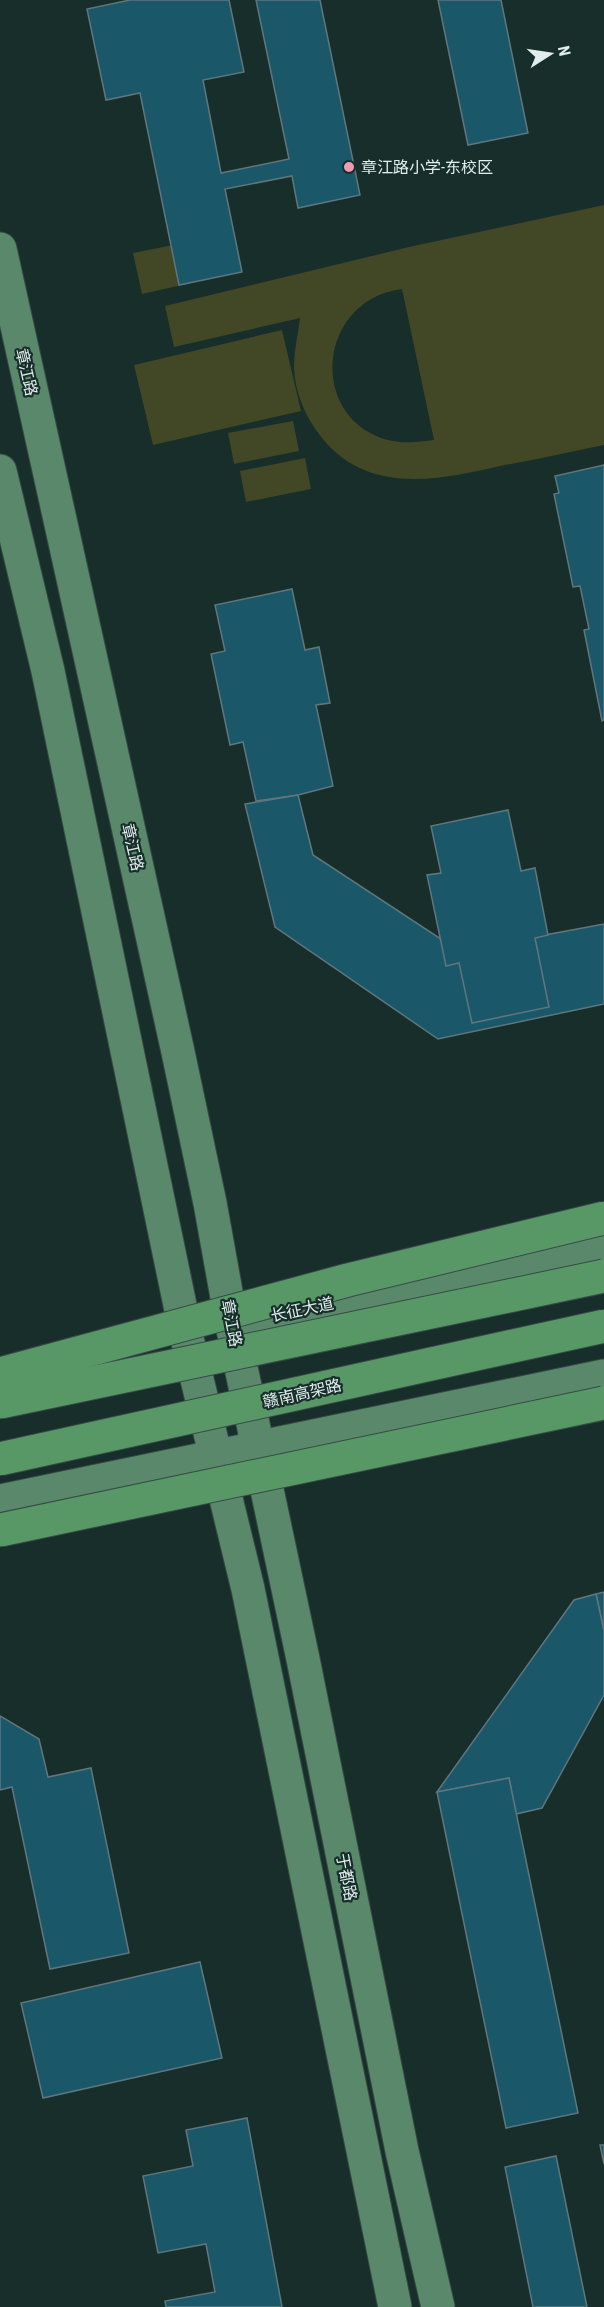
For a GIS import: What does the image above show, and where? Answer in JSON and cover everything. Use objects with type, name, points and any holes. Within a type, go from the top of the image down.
[{"type":"highway","points":[[0,1372],[348,1280],[604,1218]]},
{"type":"highway","points":[[0,1402],[604,1276]]},
{"type":"highway","name":"赣南高架路","points":[[0,1459],[604,1326]]},
{"type":"highway","points":[[0,1530],[604,1403]]},
{"type":"main road","name":"章江路","points":[[0,249],[178,1052],[258,1447]]},
{"type":"main road","points":[[0,471],[50,683],[186,1334],[263,1658],[395,2307]]},
{"type":"main road","name":"长征大道","points":[[0,1372],[604,1245]]},
{"type":"main road","points":[[0,1500],[604,1376]]},
{"type":"main road","name":"于都路","points":[[258,1447],[402,2151],[438,2307]]},
{"type":"green space","points":[[604,205],[604,445],[457,475],[408,479],[384,476],[362,469],[341,457],[322,438],[306,414],[299,396],[294,368],[300,318],[174,347],[165,306],[409,247]],"holes":[[[402,289],[434,440],[394,441],[362,428],[344,409],[334,385],[333,360],[339,336],[353,314],[374,298]]]},
{"type":"green space","points":[[228,234],[236,273],[142,294],[133,253]]},
{"type":"green space","points":[[282,330],[301,411],[153,445],[134,365]]},
{"type":"green space","points":[[293,421],[299,451],[234,464],[228,433]]},
{"type":"green space","points":[[305,458],[311,489],[246,502],[240,471]]},
{"type":"building","points":[[130,0],[229,0],[244,72],[203,80],[221,173],[289,159],[256,0],[320,0],[360,195],[298,208],[292,176],[225,189],[242,272],[179,285],[140,93],[106,100],[87,9]]},
{"type":"building","points":[[438,0],[501,0],[528,133],[468,145]]},
{"type":"building","points":[[604,465],[604,720],[602,721],[584,630],[589,629],[580,586],[573,587],[554,494],[559,493],[555,476]]},
{"type":"building","points":[[292,589],[305,650],[319,647],[330,703],[316,705],[333,786],[298,795],[256,801],[243,742],[230,745],[211,654],[225,651],[215,605]]},
{"type":"building","points":[[298,795],[313,855],[459,951],[604,924],[604,1004],[438,1039],[275,927],[245,804]]},
{"type":"building","points":[[508,810],[521,871],[535,868],[548,935],[535,938],[549,1007],[472,1023],[459,963],[446,966],[427,875],[441,873],[431,826]]},
{"type":"building","points":[[604,1592],[604,1631],[596,1594]]},
{"type":"building","points":[[596,1594],[604,1631],[604,1695],[542,1808],[516,1814],[509,1778],[437,1792],[574,1600]]},
{"type":"building","points":[[0,1716],[39,1739],[48,1777],[91,1768],[129,1953],[50,1969],[12,1787],[0,1790]]},
{"type":"building","points":[[509,1778],[578,2113],[506,2128],[437,1792]]},
{"type":"building","points":[[200,1962],[222,2058],[43,2098],[21,2003]]},
{"type":"building","points":[[247,2118],[282,2307],[166,2307],[165,2301],[215,2292],[206,2244],[158,2253],[143,2176],[193,2166],[186,2130]]},
{"type":"building","points":[[600,2145],[604,2145],[604,2164]]},
{"type":"building","points":[[556,2156],[587,2307],[533,2307],[505,2167]]},
{"type":"place","name":"章江路小学-东校区","points":[[349,167]]}]
